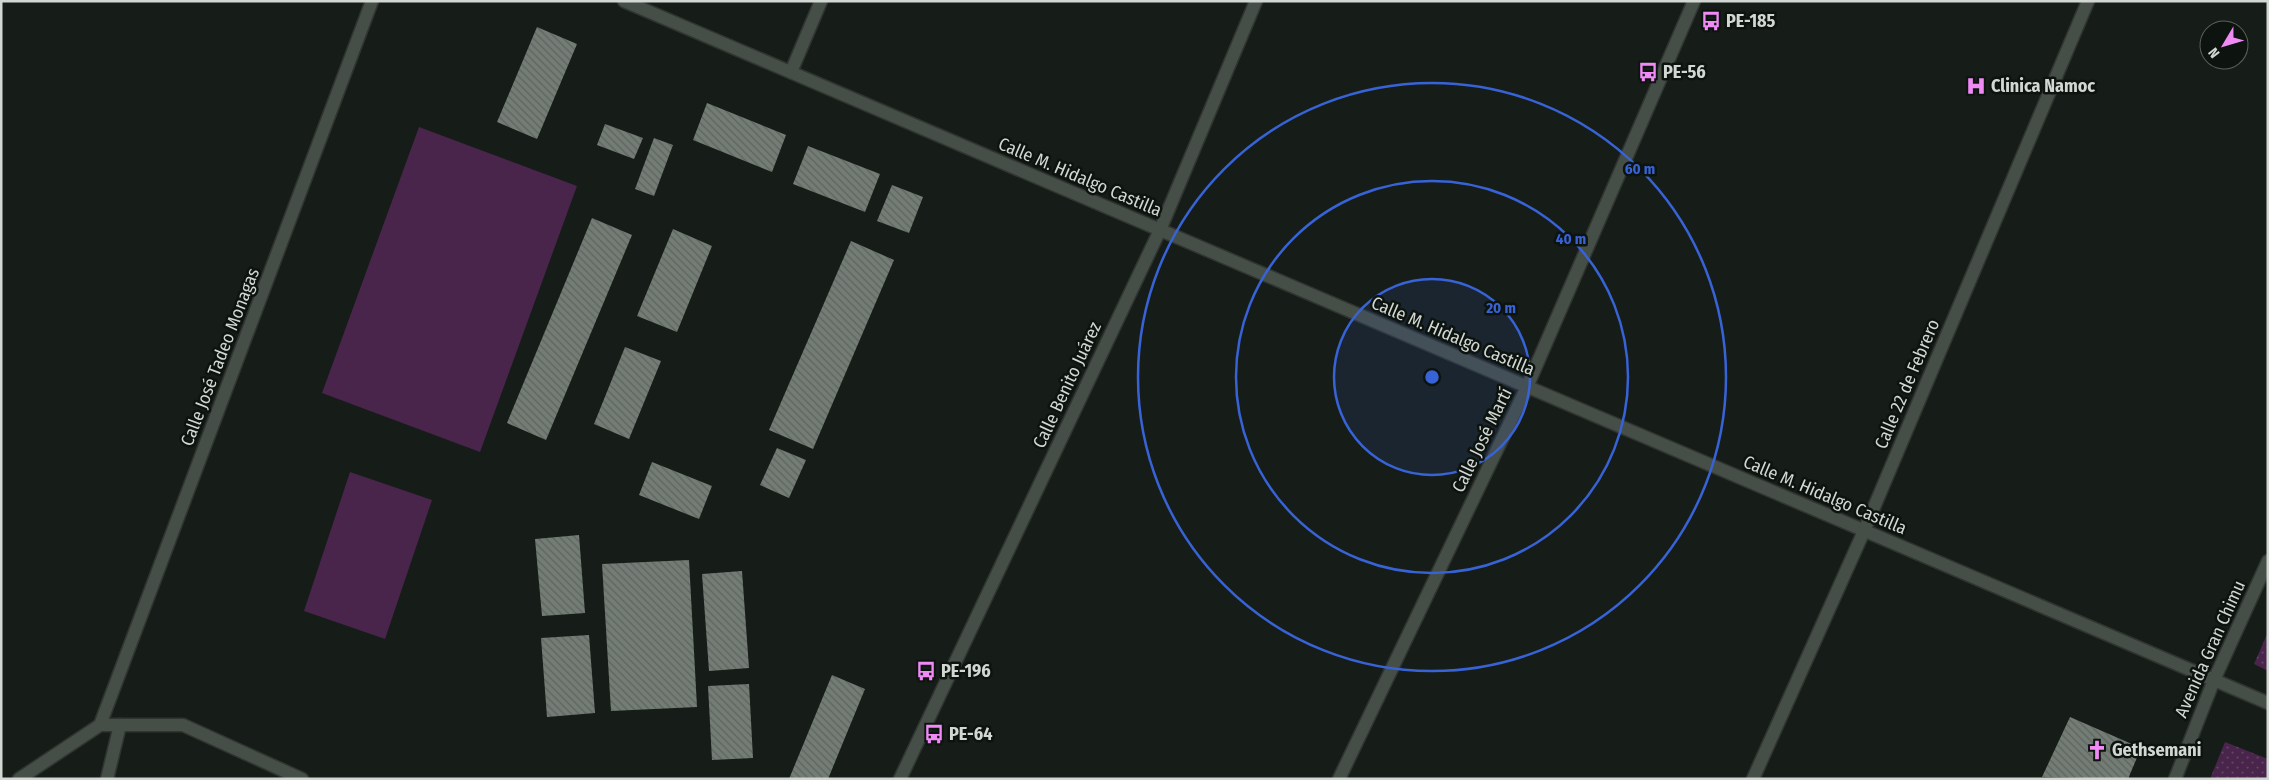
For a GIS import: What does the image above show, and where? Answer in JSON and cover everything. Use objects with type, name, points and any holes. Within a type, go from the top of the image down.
[{"type":"street","name":"Calle José Tadeo Monagas","points":[[100,725],[372,1]]},
{"type":"street","name":"Calle M. Hidalgo Castilla","points":[[624,1],[2268,703]]},
{"type":"street","points":[[791,72],[821,1]]},
{"type":"street","name":"Calle Benito Juárez","points":[[900,779],[1160,230],[1256,1]]},
{"type":"street","name":"Calle José Martí","points":[[1339,779],[1527,387],[1694,1]]},
{"type":"street","name":"Calle 22 de Febrero","points":[[1753,779],[1864,531],[2088,1]]},
{"type":"street","name":"Avenida Gran Chimu","points":[[2175,779],[2214,680],[2268,561]]},
{"type":"street","points":[[19,779],[100,725],[183,725],[302,779]]},
{"type":"street","points":[[107,779],[120,725]]},
{"type":"shaded area","points":[[419,127],[577,186],[480,452],[322,393]]},
{"type":"shaded area","points":[[350,472],[432,500],[385,639],[304,611]]},
{"type":"shaded area","points":[[2268,632],[2268,671],[2254,664]]},
{"type":"shaded area","points":[[2225,742],[2268,759],[2268,779],[2210,779]]},
{"type":"building","points":[[537,27],[577,44],[537,139],[497,122]]},
{"type":"building","points":[[707,103],[786,135],[772,172],[693,140]]},
{"type":"building","points":[[605,124],[643,138],[634,159],[597,145]]},
{"type":"building","points":[[654,138],[673,145],[654,196],[635,189]]},
{"type":"building","points":[[808,146],[880,174],[865,212],[793,184]]},
{"type":"building","points":[[892,185],[923,197],[909,233],[877,221]]},
{"type":"building","points":[[592,218],[632,235],[546,440],[507,423]]},
{"type":"building","points":[[673,229],[712,246],[677,332],[637,316]]},
{"type":"building","points":[[851,241],[894,260],[813,449],[769,430]]},
{"type":"building","points":[[625,347],[661,361],[629,439],[594,424]]},
{"type":"building","points":[[777,448],[806,460],[789,498],[760,485]]},
{"type":"building","points":[[652,462],[712,486],[699,519],[639,495]]},
{"type":"building","points":[[579,535],[585,613],[542,616],[535,539]]},
{"type":"building","points":[[689,560],[697,707],[611,711],[602,564]]},
{"type":"building","points":[[742,571],[749,668],[709,671],[702,574]]},
{"type":"building","points":[[589,635],[595,713],[547,717],[541,638]]},
{"type":"building","points":[[832,675],[865,689],[828,779],[789,779]]},
{"type":"building","points":[[749,684],[753,758],[712,760],[708,686]]},
{"type":"building","name":"Gethsemani","points":[[2070,717],[2141,748],[2128,779],[2042,777]]},
{"type":"place","name":"PE-185","points":[[1711,21]]},
{"type":"place","name":"PE-56","points":[[1648,72]]},
{"type":"place","name":"Clinica Namoc","points":[[1976,86]]},
{"type":"place","name":"PE-196","points":[[926,671]]},
{"type":"place","name":"PE-64","points":[[934,734]]},
{"type":"place","name":"Gethsemani","points":[[2097,750]]}]
